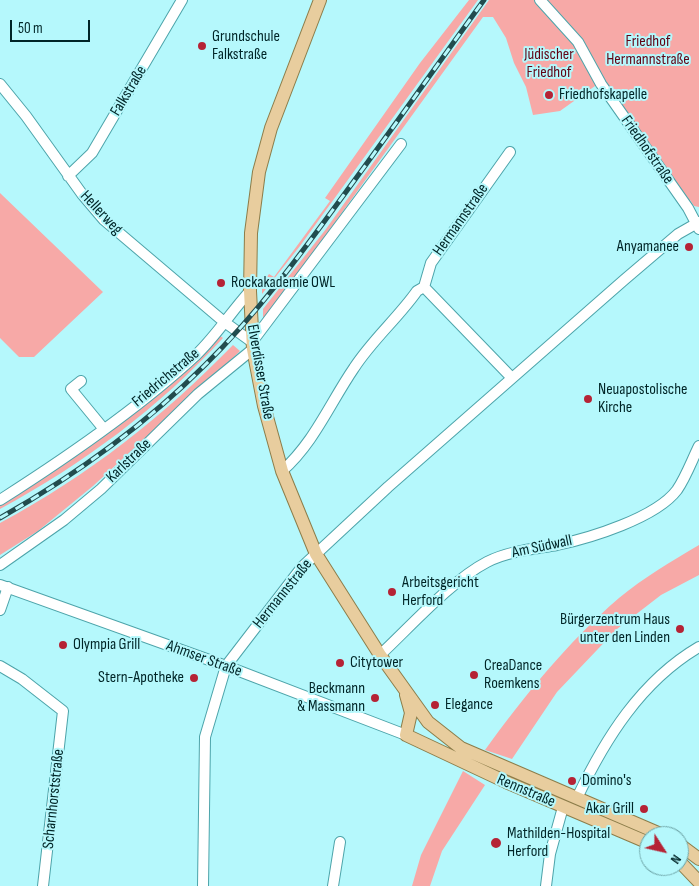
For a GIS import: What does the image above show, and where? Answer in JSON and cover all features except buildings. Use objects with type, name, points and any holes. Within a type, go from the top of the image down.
[{"type":"main road","name":"Elverdisser Straße","points":[[320,0],[271,128],[259,172],[251,233],[250,291],[252,346],[264,406],[282,471],[316,554],[404,690],[432,727],[461,748]]},
{"type":"main road","name":"Elverdisser Straße","points":[[404,690],[411,713],[406,735]]},
{"type":"main road","name":"Rennstraße","points":[[406,735],[480,771],[639,838]]},
{"type":"main road","points":[[406,735],[461,748]]},
{"type":"main road","name":"Rennstraße","points":[[461,748],[642,826]]},
{"type":"main road","points":[[689,872],[699,882]]},
{"type":"street","name":"Falkstraße","points":[[68,176],[92,153],[182,0]]},
{"type":"street","name":"Friedhofstraße","points":[[540,0],[578,42],[601,84],[698,225]]},
{"type":"street","name":"Hellerweg","points":[[0,84],[26,116],[68,176],[104,220],[252,346]]},
{"type":"street","name":"Karlstraße","points":[[0,565],[72,514],[101,489],[198,394],[252,346],[401,144]]},
{"type":"street","name":"Hermannstraße","points":[[424,287],[431,263],[510,152]]},
{"type":"street","name":"Hermannstraße","points":[[203,886],[206,737],[226,666],[302,567],[388,487],[624,280],[678,234],[698,225]]},
{"type":"street","points":[[282,471],[296,458],[329,411],[354,368],[417,291],[424,287],[512,378]]},
{"type":"street","points":[[223,321],[250,291]]},
{"type":"street","name":"Friedrichstraße","points":[[0,500],[103,428],[197,354],[223,321]]},
{"type":"street","points":[[81,381],[72,389],[103,428]]},
{"type":"street","name":"Am Südwall","points":[[380,655],[467,575],[487,562],[521,550],[598,534],[644,514],[669,499],[677,490],[699,446]]},
{"type":"street","points":[[0,610],[4,586]]},
{"type":"street","name":"Ahmser Straße","points":[[4,586],[226,666],[406,735]]},
{"type":"street","points":[[577,798],[590,770],[626,713],[662,674],[681,658],[699,647]]},
{"type":"street","name":"Scharnhorststraße","points":[[0,666],[22,679],[63,711],[43,886]]},
{"type":"street","points":[[546,886],[550,854],[563,806]]},
{"type":"street","points":[[333,886],[340,842]]},
{"type":"green space","points":[[469,0],[478,0],[300,246],[262,294],[262,284],[269,274],[274,277],[330,201],[325,198],[420,63]]},
{"type":"green space","name":"Friedhof Hermannstraße","points":[[489,0],[699,0],[699,207],[694,206],[690,200],[688,201],[602,81],[560,111],[533,115],[526,87],[514,63],[506,38],[493,17],[483,17],[263,322],[263,309],[326,229]]},
{"type":"green space","points":[[0,193],[103,292],[34,357],[19,357],[0,338]]},
{"type":"green space","points":[[218,334],[223,338],[198,364],[173,388],[119,433],[61,473],[0,509],[0,504],[66,460]]},
{"type":"green space","points":[[233,345],[240,351],[93,486],[38,531],[0,555],[0,523],[64,485],[124,443],[180,396]]},
{"type":"green space","points":[[699,545],[699,575],[661,595],[617,629],[557,692],[512,759],[485,750],[547,670],[600,615],[638,584]]},
{"type":"green space","points":[[463,771],[485,785],[442,851],[430,886],[412,886],[421,855]]},
{"type":"railway","points":[[0,518],[55,485],[107,449],[158,409],[224,346],[260,305],[311,240],[484,0]]},
{"type":"place","name":"Grundschule Falkstraße","points":[[202,46]]},
{"type":"place","name":"Friedhofskapelle","points":[[549,95]]},
{"type":"place","name":"Anyamanee","points":[[689,247]]},
{"type":"place","name":"Rockakademie OWL","points":[[221,283]]},
{"type":"place","name":"Neuapostolische Kirche","points":[[588,399]]},
{"type":"place","name":"Arbeitsgericht Herford","points":[[392,592]]},
{"type":"place","name":"Bürgerzentrum Haus unter den Linden","points":[[680,629]]},
{"type":"place","name":"Olympia Grill","points":[[63,645]]},
{"type":"place","name":"Citytower","points":[[340,663]]},
{"type":"place","name":"CreaDance Roemkens","points":[[474,675]]},
{"type":"place","name":"Stern-Apotheke","points":[[194,678]]},
{"type":"place","name":"Beckmann & Massmann","points":[[375,698]]},
{"type":"place","name":"Elegance","points":[[435,705]]},
{"type":"place","name":"Domino's","points":[[572,781]]},
{"type":"place","name":"Akar Grill","points":[[644,809]]},
{"type":"place","name":"Mathilden-Hospital Herford","points":[[496,843]]},
{"type":"park label","name":"Jüdischer Friedhof","points":[[549,64]]}]
